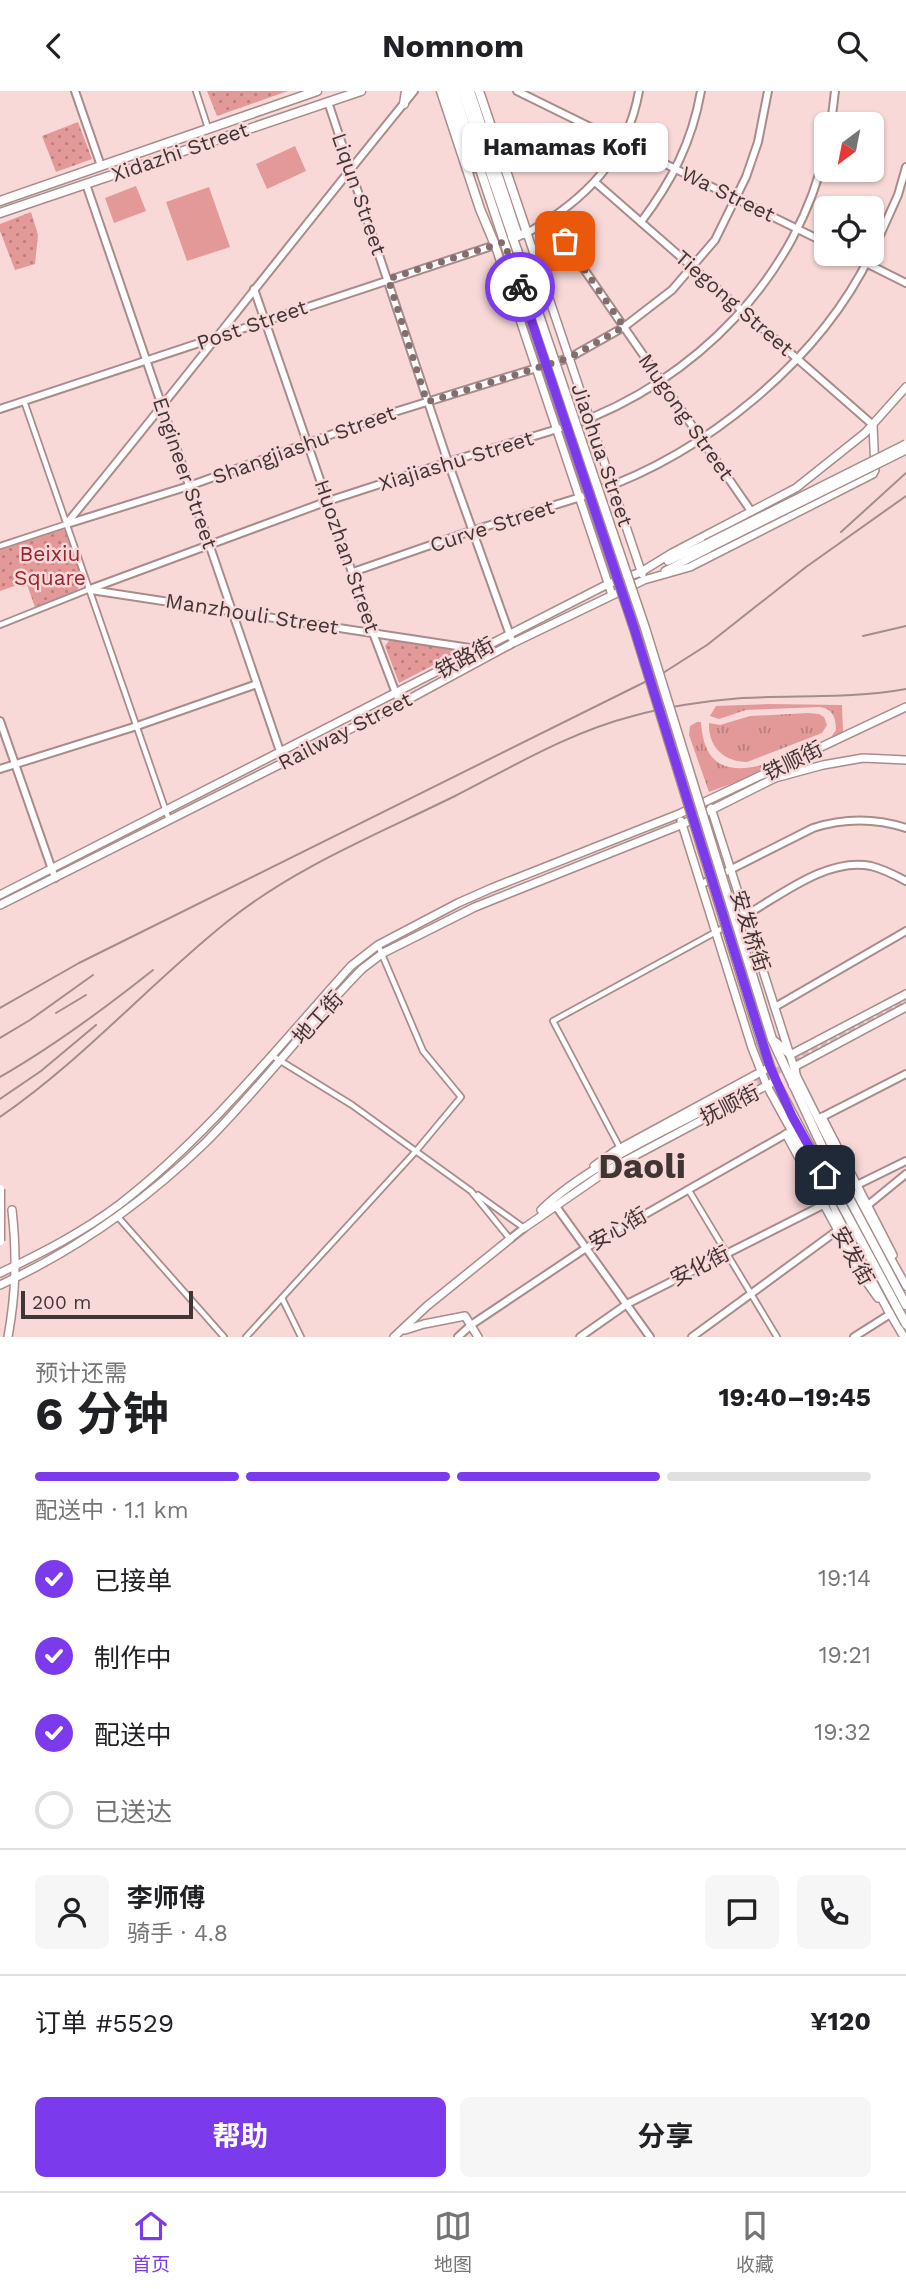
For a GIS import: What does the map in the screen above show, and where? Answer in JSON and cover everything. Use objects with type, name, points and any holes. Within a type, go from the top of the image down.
[{"type":"main road","name":"Xidazhi Street","points":[[0,201],[317,91]]},
{"type":"main road","name":"Xidazhi Street","points":[[0,213],[361,91]]},
{"type":"main road","points":[[404,104],[407,91]]},
{"type":"main road","name":"Jiaohua Street","points":[[440,91],[480,209],[511,238]]},
{"type":"main road","points":[[448,91],[491,218],[511,238]]},
{"type":"main road","name":"Jiaohua Street","points":[[454,91],[511,238],[569,358],[643,576]]},
{"type":"main road","name":"Jiaohua Street","points":[[462,91],[511,238]]},
{"type":"main road","points":[[470,91],[513,253]]},
{"type":"main road","name":"Jiaohua Street","points":[[479,91],[537,369],[612,595]]},
{"type":"main road","name":"安发街","points":[[513,253],[645,628],[772,1039],[825,1153],[906,1305]]},
{"type":"main road","name":"安发街","points":[[513,253],[630,615],[762,1043],[765,1070],[817,1159],[906,1324]]},
{"type":"main road","name":"铁路街","points":[[0,895],[608,584],[643,576],[796,488],[840,455],[873,425],[906,387]]},
{"type":"main road","name":"Railway Street","points":[[0,905],[400,704],[513,643],[612,595],[643,576],[690,567],[873,474],[873,425]]},
{"type":"main road","points":[[707,547],[906,444]]},
{"type":"main road","points":[[643,576],[906,450]]},
{"type":"main road","name":"铁顺街","points":[[679,814],[906,707]]},
{"type":"main road","name":"铁顺街","points":[[682,824],[775,778],[863,758],[906,760]]},
{"type":"main road","name":"安发桥街","points":[[709,801],[792,1061]]},
{"type":"main road","name":"安发桥街","points":[[679,814],[752,1048],[765,1070]]},
{"type":"main road","name":"地工街","points":[[0,1273],[70,1237],[162,1169],[211,1122],[351,966],[378,945],[492,888],[679,814]]},
{"type":"main road","name":"地工街","points":[[0,1285],[62,1253],[118,1217],[156,1187],[205,1142],[354,977],[382,954],[504,894],[682,824]]},
{"type":"main road","points":[[792,1061],[906,994]]},
{"type":"main road","points":[[792,1061],[906,1007]]},
{"type":"main road","points":[[772,1039],[792,1061],[793,1088]]},
{"type":"main road","name":"安发街","points":[[792,1061],[801,1086],[906,1285]]},
{"type":"main road","name":"抚顺街","points":[[571,1186],[620,1148],[765,1070]]},
{"type":"main road","points":[[771,1083],[891,1314]]},
{"type":"main road","name":"抚顺街","points":[[524,1228],[608,1170],[771,1083]]},
{"type":"main road","name":"抚顺街","points":[[524,1228],[553,1199],[571,1186],[621,1155],[720,1102]]},
{"type":"main road","name":"安发街","points":[[822,1117],[857,1185],[864,1205]]},
{"type":"main road","name":"安发街","points":[[786,1134],[863,1277],[891,1314],[904,1337]]},
{"type":"main road","points":[[825,1153],[864,1205]]},
{"type":"main road","points":[[817,1159],[838,1216]]},
{"type":"main road","points":[[0,1189],[0,1241]]},
{"type":"main road","points":[[8,1337],[16,1265],[12,1210]]},
{"type":"main road","points":[[394,1337],[427,1306],[510,1239]]},
{"type":"main road","points":[[401,1331],[463,1316],[478,1337]]},
{"type":"street","points":[[75,91],[100,166]]},
{"type":"street","points":[[196,91],[208,129]]},
{"type":"street","points":[[0,546],[67,524],[414,91]]},
{"type":"street","name":"Wa Street","points":[[517,91],[814,237]]},
{"type":"street","name":"Post Street","points":[[0,409],[511,238],[550,220],[595,182],[622,143],[639,91]]},
{"type":"street","points":[[641,222],[676,168],[694,125],[701,91]]},
{"type":"street","name":"Shangjiashu Street","points":[[67,524],[189,486],[427,402],[569,358],[624,327],[672,290],[715,240],[737,198],[758,142],[768,91]]},
{"type":"street","points":[[832,112],[835,91]]},
{"type":"street","name":"Liqun Street","points":[[328,102],[471,531],[513,643]]},
{"type":"street","name":"Curve Street","points":[[884,225],[898,195],[906,167]]},
{"type":"street","name":"Tiegong Street","points":[[595,182],[873,425]]},
{"type":"street","name":"Xiajiashu Street","points":[[90,589],[328,501],[558,430],[629,401],[698,353],[742,310],[778,264],[797,228],[815,182]]},
{"type":"street","name":"Engineer Street","points":[[86,184],[284,763]]},
{"type":"street","name":"Mugong Street","points":[[550,220],[751,511]]},
{"type":"street","name":"Curve Street","points":[[353,572],[612,486],[701,438],[760,395],[799,360],[839,308],[865,266]]},
{"type":"street","points":[[873,266],[906,283]]},
{"type":"street","name":"Huozhan Street","points":[[254,289],[400,704]]},
{"type":"street","points":[[24,401],[169,821]]},
{"type":"street","points":[[0,625],[90,589]]},
{"type":"street","name":"Manzhouli Street","points":[[90,589],[496,653]]},
{"type":"street","points":[[0,769],[137,726],[257,684]]},
{"type":"street","points":[[0,721],[55,878]]},
{"type":"street","points":[[702,884],[825,824],[872,820],[906,828]]},
{"type":"street","points":[[620,1148],[553,1021],[822,871],[844,866],[869,866],[906,881]]},
{"type":"street","points":[[775,1007],[906,930]]},
{"type":"street","points":[[246,1337],[416,1151],[461,1097],[423,1051],[378,945]]},
{"type":"street","points":[[271,1055],[352,1105],[524,1228],[510,1239],[471,1191]]},
{"type":"street","points":[[822,1117],[906,1074]]},
{"type":"street","name":"安心街","points":[[458,1337],[471,1325],[586,1248],[786,1134]]},
{"type":"street","points":[[857,1185],[906,1161]]},
{"type":"street","points":[[864,1205],[906,1174]]},
{"type":"street","points":[[688,1189],[777,1337]]},
{"type":"street","name":"安化街","points":[[580,1337],[627,1304],[825,1204]]},
{"type":"street","points":[[555,1205],[650,1337]]},
{"type":"street","points":[[0,1210],[12,1210]]},
{"type":"street","points":[[118,1217],[224,1337]]},
{"type":"street","points":[[692,1337],[838,1230]]},
{"type":"street","points":[[282,1298],[301,1337]]},
{"type":"street","points":[[854,1337],[906,1305]]},
{"type":"green space","points":[[207,91],[288,91],[217,116]]},
{"type":"green space","points":[[78,122],[92,159],[56,172],[42,136]]},
{"type":"green space","points":[[295,146],[306,171],[267,189],[256,164]]},
{"type":"green space","points":[[136,186],[146,211],[114,223],[105,198]]},
{"type":"green space","points":[[209,187],[230,247],[187,261],[166,202]]},
{"type":"green space","points":[[31,212],[38,235],[35,264],[15,270],[0,231],[0,224]]},
{"type":"green space","name":"Beixiu Square","points":[[61,528],[67,531],[77,555],[81,573],[78,589],[64,598],[35,607],[26,582],[0,591],[0,548]]},
{"type":"green space","points":[[391,638],[462,650],[399,683],[385,646]]},
{"type":"green space","points":[[842,705],[843,732],[831,737],[836,730],[834,718],[831,712],[820,707],[746,710],[719,719],[710,716],[716,706]]},
{"type":"green space","points":[[808,713],[824,717],[827,725],[822,733],[747,762],[725,756],[715,746],[709,732],[709,723],[720,725],[750,716]]},
{"type":"green space","points":[[701,722],[708,750],[714,759],[723,765],[744,768],[772,762],[773,764],[709,792],[689,735],[690,726]]},
{"type":"tunnel","points":[[720,1102],[906,1001]]},
{"type":"railway","points":[[841,532],[906,473]]},
{"type":"railway","points":[[0,1008],[79,963],[663,673],[707,645],[806,567],[906,496]]},
{"type":"railway","points":[[863,636],[906,626]]},
{"type":"railway","points":[[0,1117],[60,1071],[199,945],[254,902],[309,868],[542,751],[610,723],[687,704],[742,698],[845,695],[906,689]]},
{"type":"railway","points":[[0,1077],[78,1027],[153,970]]},
{"type":"railway","points":[[0,1038],[93,975]]},
{"type":"railway","points":[[56,1013],[86,995]]},
{"type":"railway","points":[[0,1099],[41,1071],[96,1025]]},
{"type":"way so far","points":[[520,287],[504,242],[388,279],[427,402],[569,358],[624,327],[565,241]]},
{"type":"place","name":"Hamamas Kofi","points":[[565,241]]},
{"type":"district","name":"Daoli","points":[[642,1166]]},
{"type":"route","points":[[520,287],[634,628],[770,1067],[792,1116],[825,1175]]}]
